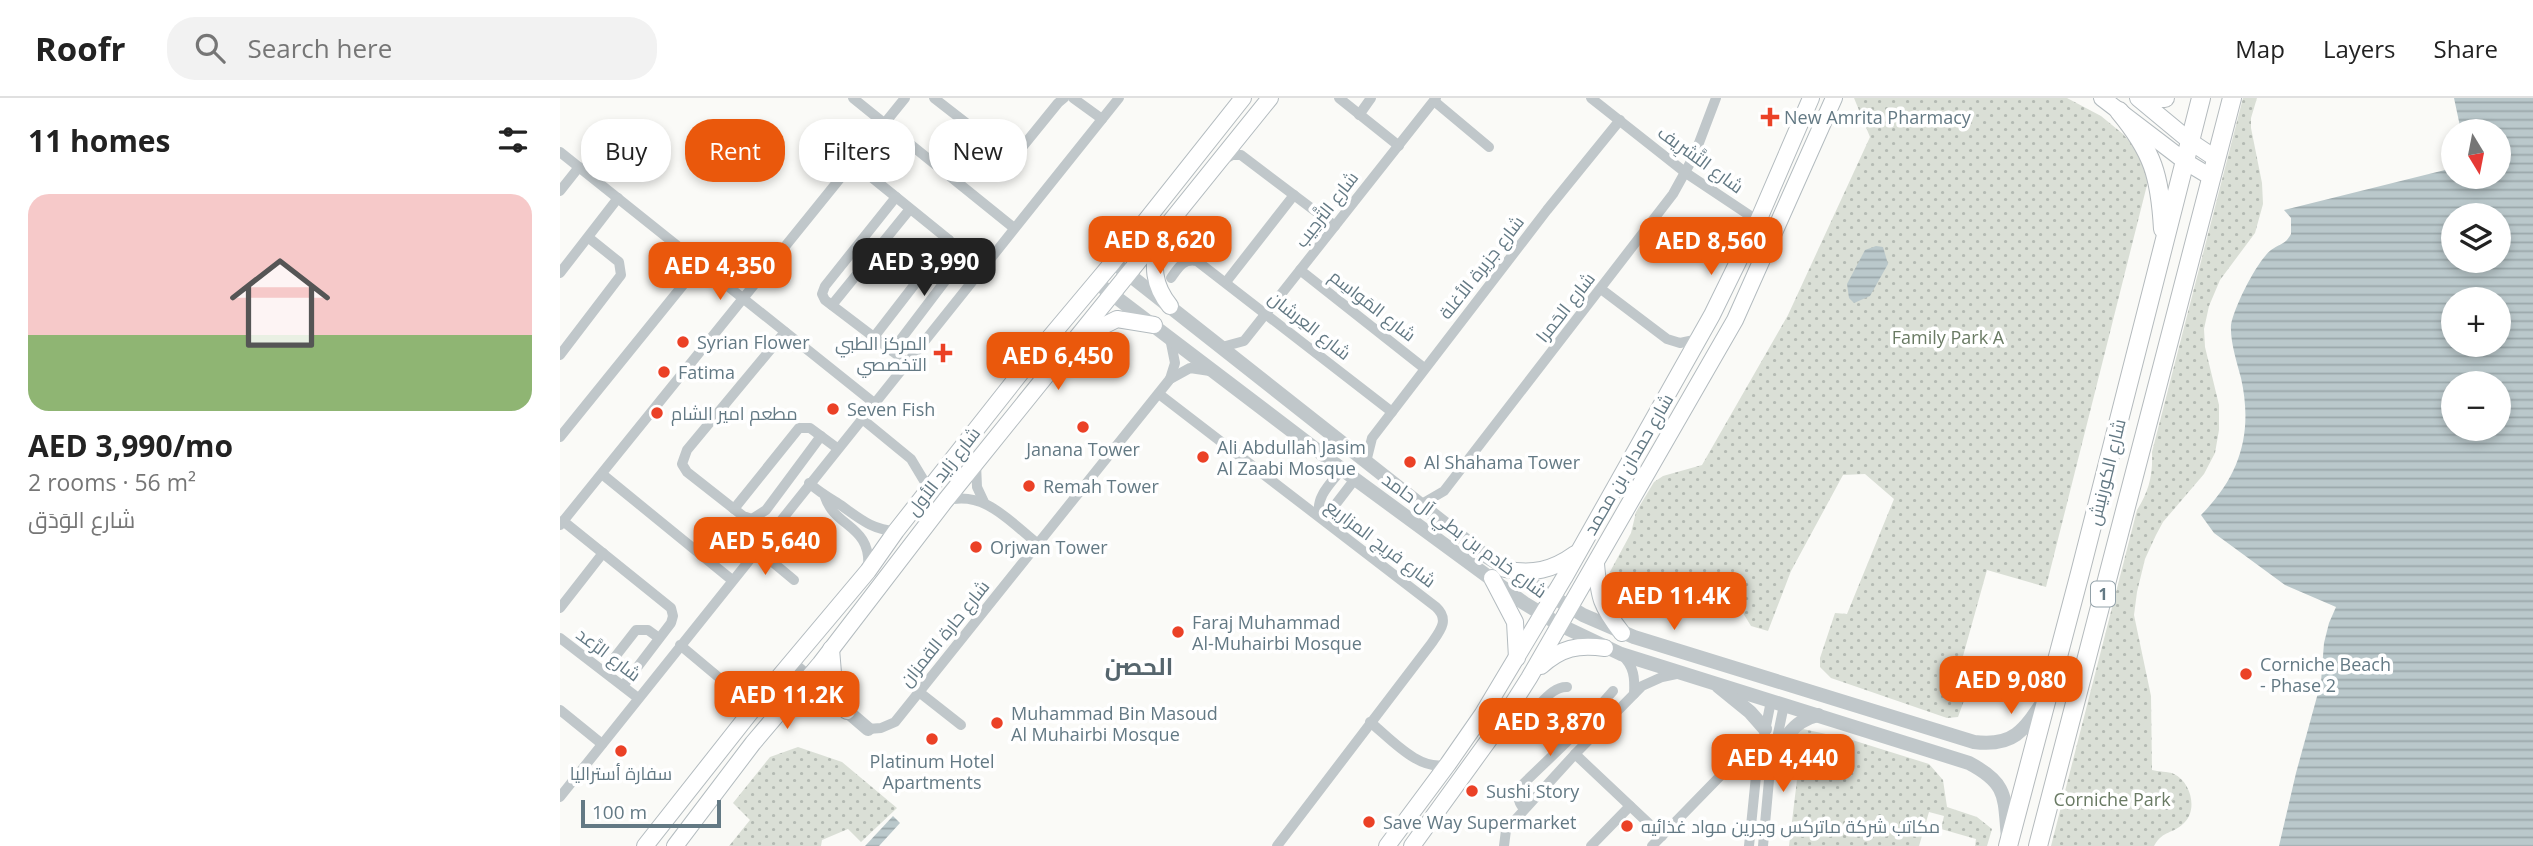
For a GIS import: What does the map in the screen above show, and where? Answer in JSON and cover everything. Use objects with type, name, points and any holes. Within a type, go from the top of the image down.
[{"type":"highway","points":[[2159,98],[2165,98]]},
{"type":"highway","name":"شارع الكورنيش","points":[[2008,844],[2201,98]]},
{"type":"highway","points":[[2213,98],[2204,140],[2216,154]]},
{"type":"highway","name":"شارع الكورنيش","points":[[2038,846],[2232,98]]},
{"type":"highway","points":[[2119,111],[2139,136],[2154,166],[2159,185],[2163,243]]},
{"type":"main road","name":"شارع زايد الأول","points":[[645,846],[868,571],[896,531],[1030,361],[1113,262],[1243,98]]},
{"type":"main road","name":"شارع زايد الأول","points":[[675,846],[945,501],[1270,98]]},
{"type":"main road","name":"شارع حمدان بن محمد","points":[[1387,846],[1448,764],[1517,658],[1580,550],[1699,339],[1758,221],[1811,98]]},
{"type":"main road","name":"شارع حمدان بن محمد","points":[[1412,846],[1496,730],[1529,678],[1735,320],[1833,98]]},
{"type":"main road","points":[[2102,98],[2186,162],[2211,177]]},
{"type":"main road","points":[[2137,98],[2191,142],[2216,154]]},
{"type":"main road","points":[[1161,233],[1153,271],[1158,289],[1170,306]]},
{"type":"main road","points":[[1074,342],[1117,319],[1154,325]]},
{"type":"main road","points":[[1517,658],[1515,622],[1499,574],[1544,570],[1557,566],[1580,550]]},
{"type":"main road","points":[[1596,564],[1602,605],[1622,633]]},
{"type":"main road","points":[[1529,678],[1549,658],[1568,648],[1605,648]]},
{"type":"main road","points":[[831,649],[834,685],[847,711]]},
{"type":"street","points":[[853,98],[878,119]]},
{"type":"street","points":[[888,119],[905,98]]},
{"type":"street","points":[[934,98],[1006,154],[1018,151],[1064,98]]},
{"type":"street","points":[[1073,98],[1102,119]]},
{"type":"street","points":[[560,797],[1119,98]]},
{"type":"street","points":[[1339,98],[1399,146]]},
{"type":"street","points":[[1359,115],[1371,98]]},
{"type":"street","name":"شارع الحَمرا","points":[[1420,505],[1444,491],[1673,194],[1686,173],[1716,98]]},
{"type":"street","name":"شارع التَّشرِيف","points":[[1595,99],[1686,173],[1758,221]]},
{"type":"street","points":[[1435,100],[1489,148]]},
{"type":"street","name":"شارع التَّرحِيب","points":[[1244,341],[1435,100]]},
{"type":"street","name":"شارع جزيرة الأغلة","points":[[1366,462],[1372,438],[1620,120]]},
{"type":"street","points":[[915,149],[1014,228]]},
{"type":"street","points":[[560,152],[874,403]]},
{"type":"street","points":[[1219,163],[1232,155],[1241,155],[1335,226]]},
{"type":"street","points":[[560,191],[579,167]]},
{"type":"street","points":[[623,686],[672,620],[672,612],[669,605],[562,523],[838,182]]},
{"type":"street","points":[[877,182],[951,242],[960,253],[958,264],[892,351]]},
{"type":"street","points":[[1226,282],[1294,195]]},
{"type":"street","points":[[896,197],[824,288],[823,297],[908,363]]},
{"type":"street","points":[[560,273],[618,198]]},
{"type":"street","points":[[830,303],[910,209]]},
{"type":"street","points":[[560,355],[615,285],[622,271],[619,262],[589,238]]},
{"type":"street","points":[[874,337],[951,242]]},
{"type":"street","name":"شارع العِرشان","points":[[1171,278],[1182,263],[1193,260],[1226,282],[1392,412]]},
{"type":"street","name":"شارع خادم بن بطي آل حامد","points":[[1113,262],[1438,519],[1542,614],[1621,654],[1969,763],[1990,776],[2000,787],[2008,844]]},
{"type":"street","points":[[560,437],[699,264]]},
{"type":"street","name":"شارع المَواسِم","points":[[1300,270],[1424,368]]},
{"type":"street","name":"شارع خادم بن بطي آل حامد","points":[[1096,282],[1355,479],[1499,574],[1553,597],[1622,633],[1974,742],[2009,740],[2024,727],[2048,693]]},
{"type":"street","points":[[1601,289],[1667,339],[1680,343],[1699,339]]},
{"type":"street","points":[[785,332],[687,450],[682,464],[687,472],[734,509],[749,519],[756,518],[763,513],[821,436]]},
{"type":"street","points":[[1170,338],[1175,363],[1170,379]]},
{"type":"street","points":[[1222,347],[1244,341],[1245,366]]},
{"type":"street","points":[[1170,379],[1190,368],[1212,371]]},
{"type":"street","name":"شارع حارة القمزان","points":[[868,729],[881,728],[895,722],[1170,379]]},
{"type":"street","name":"شارع فريج المزاريع","points":[[1159,394],[1440,611],[1444,621],[1440,631],[1277,846]]},
{"type":"street","points":[[861,418],[911,459],[929,489]]},
{"type":"street","points":[[734,509],[796,430],[806,427],[837,448]]},
{"type":"street","name":"شارع جزيرة الأغلة","points":[[1350,449],[1372,438]]},
{"type":"street","points":[[977,462],[975,479],[984,502]]},
{"type":"street","points":[[1342,469],[1319,501],[1320,515],[1332,509],[1355,479]]},
{"type":"street","points":[[602,474],[732,580]]},
{"type":"street","points":[[809,483],[864,523],[879,529],[896,531]]},
{"type":"street","name":"شارع الحَمرا","points":[[1438,519],[1444,491]]},
{"type":"street","points":[[825,497],[831,509],[862,536],[869,556],[868,571]]},
{"type":"street","points":[[945,501],[965,497],[984,502],[1038,544]]},
{"type":"street","points":[[757,549],[794,580]]},
{"type":"street","points":[[560,608],[603,553]]},
{"type":"street","points":[[604,671],[636,630],[648,630],[659,638]]},
{"type":"street","name":"شارع الرَّعد","points":[[560,638],[638,698]]},
{"type":"street","points":[[680,645],[723,681]]},
{"type":"street","points":[[1621,654],[1632,668],[1634,694]]},
{"type":"street","points":[[791,663],[868,729]]},
{"type":"street","points":[[1504,846],[1506,830],[1574,754],[1634,694],[1652,680],[1685,673]]},
{"type":"street","points":[[778,680],[794,694]]},
{"type":"street","points":[[1712,681],[1750,712],[1765,729]]},
{"type":"street","points":[[1496,730],[1524,721],[1553,690],[1567,687]]},
{"type":"street","points":[[1524,809],[1518,803],[1523,784],[1576,733],[1613,691]]},
{"type":"street","points":[[919,692],[961,725]]},
{"type":"street","points":[[1763,846],[1762,749],[1765,729],[1778,703]]},
{"type":"street","points":[[1749,846],[1778,703]]},
{"type":"street","points":[[560,710],[602,744]]},
{"type":"street","points":[[1764,771],[1792,728],[1801,721],[1819,715]]},
{"type":"street","points":[[1370,722],[1423,763],[1436,767],[1448,764]]},
{"type":"street","points":[[1576,733],[1596,733]]},
{"type":"street","points":[[1969,763],[1979,759],[1981,754],[1974,742]]},
{"type":"street","points":[[1652,846],[1730,766],[1762,749]]},
{"type":"street","points":[[1574,754],[1662,835]]},
{"type":"street","points":[[1743,758],[1764,771]]},
{"type":"street","points":[[1591,846],[1630,806]]},
{"type":"green space","name":"Family Park A","points":[[1854,98],[2067,98],[2101,116],[2123,134],[2136,149],[2149,177],[2046,587],[1987,570],[1958,674],[1970,684],[1958,717],[1947,718],[1831,678],[1820,667],[1820,658],[1835,613],[1847,614],[1894,499],[1865,474],[1843,475],[1791,571],[1768,631],[1751,626],[1743,613],[1694,601],[1664,602],[1658,614],[1630,613],[1612,600],[1605,581],[1631,533],[1636,512],[1654,482],[1663,476],[1702,465],[1788,315],[1870,137]]},
{"type":"green space","name":"Corniche Park","points":[[2243,98],[2257,98],[2251,128],[2262,183],[2263,204],[2255,233],[2220,280],[2209,306],[2204,329],[2205,347],[2219,405],[2215,453],[2204,474],[2163,522],[2156,535],[2145,559],[2134,615],[2151,696],[2152,770],[2172,773],[2185,783],[2191,797],[2191,811],[2184,823],[2161,837],[2154,846],[2051,846],[2137,510],[2149,482],[2152,452]]},
{"type":"green space","points":[[1803,729],[1849,739],[1929,764],[1943,780],[1947,807],[1977,817],[1992,829],[1987,846],[1975,846],[1976,839],[1941,829],[1944,816],[1929,812],[1919,846],[1789,846],[1800,755],[1785,752],[1792,739]]},
{"type":"green space","points":[[798,747],[842,762],[897,808],[861,842],[848,829],[822,840],[821,846],[729,846],[750,820],[733,803],[770,757]]},
{"type":"shaded area","points":[[2454,98],[2533,98],[2533,846],[2279,846],[2321,682],[2324,643],[2336,607],[2285,585],[2214,533],[2201,515],[2226,484],[2240,452],[2244,435],[2244,398],[2232,338],[2233,317],[2259,264],[2291,234],[2291,218],[2284,210],[2441,171],[2441,189],[2511,189],[2511,119],[2458,119]]},
{"type":"shaded area","points":[[1876,246],[1883,247],[1888,264],[1870,296],[1854,303],[1849,298],[1847,284],[1865,250]]},
{"type":"shaded area","points":[[893,816],[900,823],[879,846],[865,846]]},
{"type":"place","name":"New Amrita Pharmacy","points":[[1770,117]]},
{"type":"place","name":"Syrian Flower","points":[[683,342]]},
{"type":"place","name":"المركز الطبي التخصصي","points":[[943,353]]},
{"type":"place","name":"Fatima","points":[[664,372]]},
{"type":"place","name":"Seven Fish","points":[[833,409]]},
{"type":"place","name":"مطعم امير الشام","points":[[657,413]]},
{"type":"place","name":"Janana Tower","points":[[1083,427]]},
{"type":"place","name":"Ali Abdullah Jasim Al Zaabi Mosque","points":[[1203,457]]},
{"type":"place","name":"Al Shahama Tower","points":[[1410,462]]},
{"type":"place","name":"Remah Tower","points":[[1029,486]]},
{"type":"place","name":"Orjwan Tower","points":[[976,547]]},
{"type":"place","name":"Faraj Muhammad Al-Muhairbi Mosque","points":[[1178,632]]},
{"type":"place","name":"Corniche Beach - Phase 2","points":[[2246,674]]},
{"type":"place","name":"Muhammad Bin Masoud Al Muhairbi Mosque","points":[[997,723]]},
{"type":"place","name":"Platinum Hotel Apartments","points":[[932,739]]},
{"type":"place","name":"سفارة أستراليا","points":[[621,751]]},
{"type":"place","name":"Sushi Story","points":[[1472,791]]},
{"type":"place","name":"Save Way Supermarket","points":[[1369,822]]},
{"type":"place","name":"مكاتب شركة ماتركس وجرين مواد غذائيه","points":[[1627,826]]},
{"type":"district","name":"الحصن","points":[[1139,665]]}]
